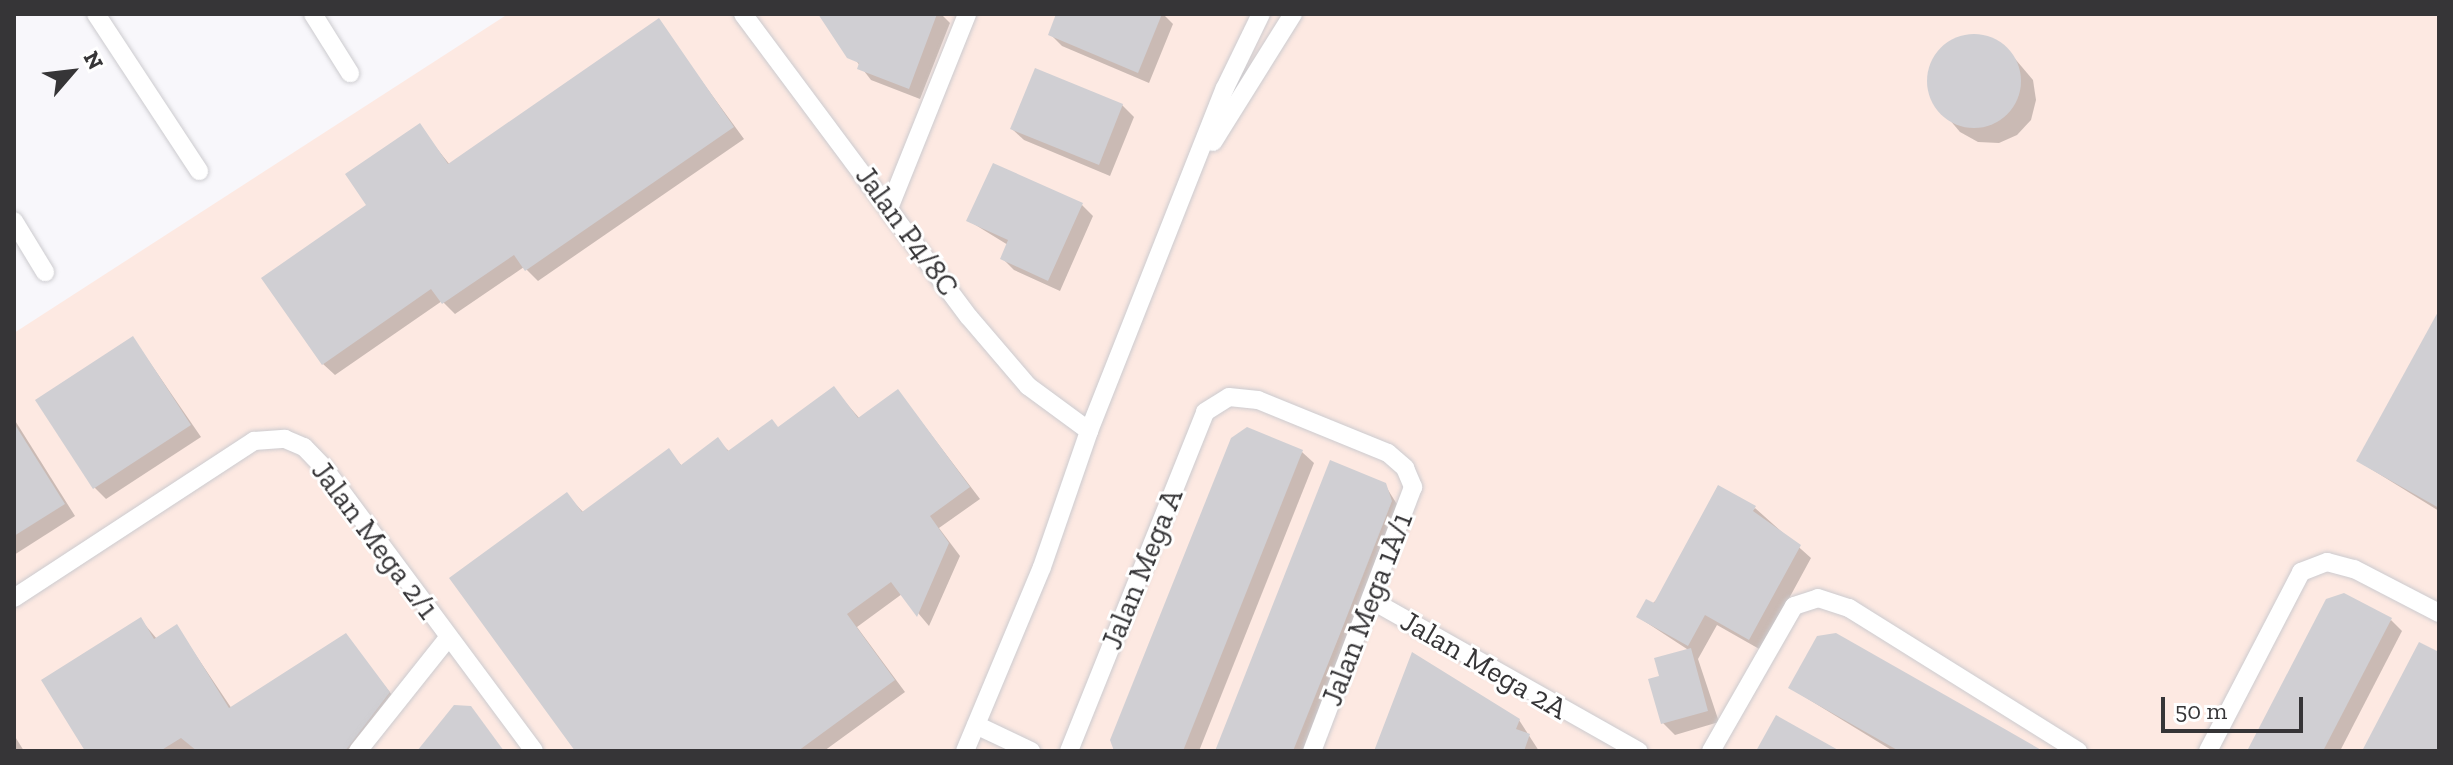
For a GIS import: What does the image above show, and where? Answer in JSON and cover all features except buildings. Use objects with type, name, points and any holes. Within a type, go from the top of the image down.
[{"type":"street","points":[[96,14],[199,171]]},
{"type":"street","points":[[313,14],[350,73]]},
{"type":"street","name":"Jalan P4/8C","points":[[743,14],[890,206],[969,317],[1028,386],[1089,431]]},
{"type":"street","points":[[890,206],[967,14]]},
{"type":"street","points":[[965,751],[1042,567],[1089,431],[1261,14]]},
{"type":"street","points":[[1194,171],[1293,14]]},
{"type":"street","points":[[14,221],[45,272]]},
{"type":"street","name":"Jalan Mega 1A/1","points":[[1229,397],[1258,400],[1388,453],[1405,468],[1413,487],[1373,601],[1312,751]]},
{"type":"street","name":"Jalan Mega A","points":[[1069,751],[1205,412],[1229,397]]},
{"type":"street","name":"Jalan Mega 2/1","points":[[14,598],[254,441],[285,439],[304,447],[324,468],[534,751]]},
{"type":"street","points":[[2208,751],[2301,572],[2327,562],[2354,569],[2439,613]]},
{"type":"street","points":[[1711,751],[1794,606],[1818,598],[1849,608],[2078,751]]},
{"type":"street","name":"Jalan Mega 2A","points":[[1373,601],[1638,751]]},
{"type":"street","points":[[358,751],[448,638]]},
{"type":"street","points":[[976,725],[1031,751]]},
{"type":"shaded area","points":[[508,14],[2439,14],[2439,751],[14,751],[14,333]]}]
